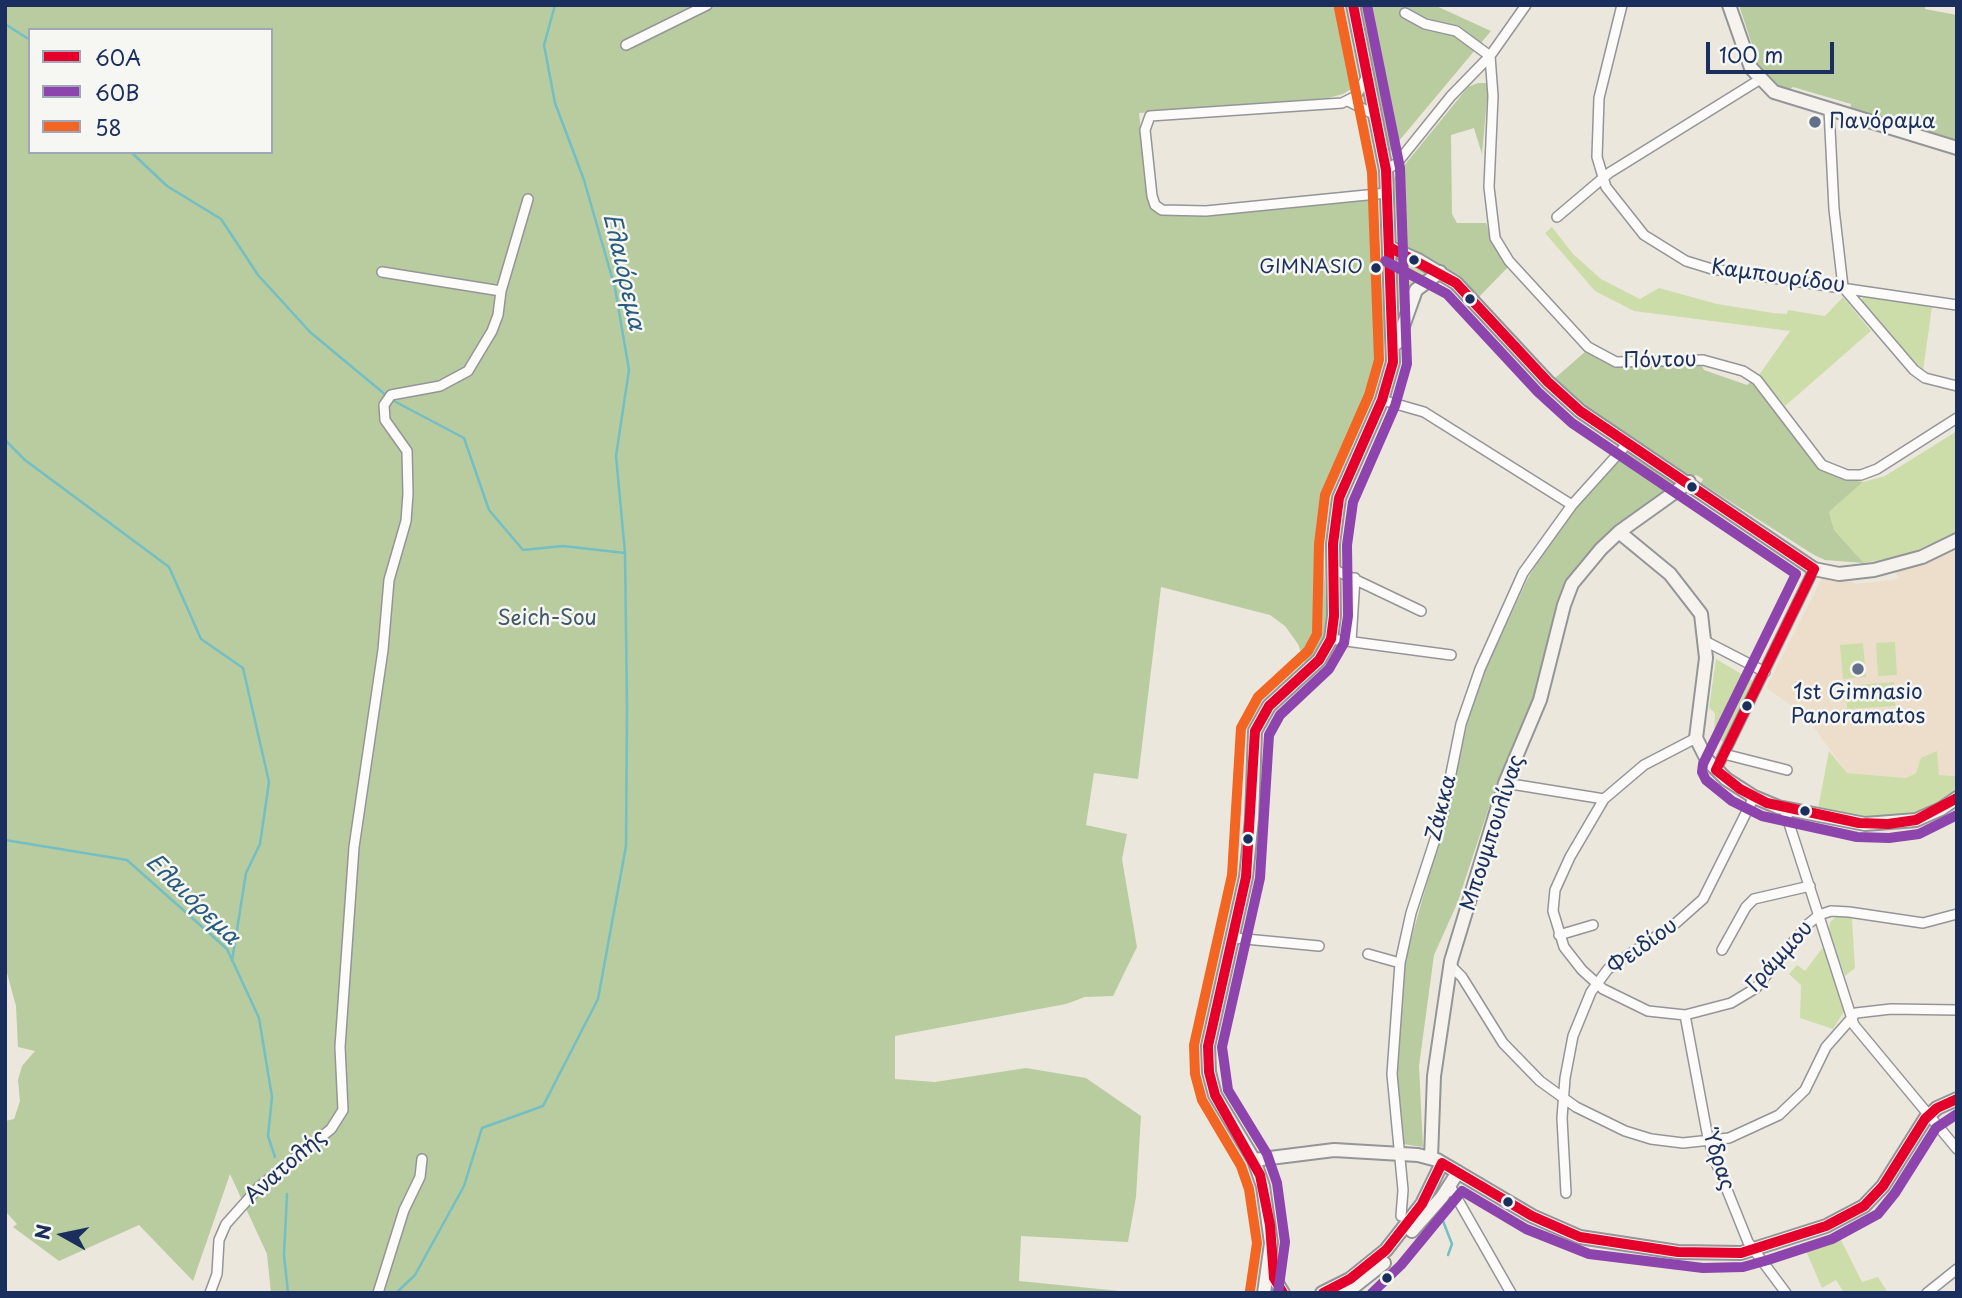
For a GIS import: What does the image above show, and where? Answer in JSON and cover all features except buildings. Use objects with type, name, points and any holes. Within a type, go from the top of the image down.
[{"type":"street","points":[[626,45],[707,5]]},
{"type":"street","points":[[1353,5],[1386,170],[1394,350]]},
{"type":"street","points":[[1386,170],[1397,163],[1444,104],[1490,56],[1526,5]]},
{"type":"street","name":"Καμπουρίδου","points":[[1622,5],[1599,98],[1597,149],[1602,178],[1618,206],[1639,231],[1686,261],[1717,270],[1957,305]]},
{"type":"street","points":[[1729,5],[1745,55],[1759,80],[1779,95],[1957,148]]},
{"type":"street","points":[[1405,13],[1425,24],[1456,31],[1490,56]]},
{"type":"street","name":"Πόντου","points":[[1490,56],[1493,109],[1489,176],[1495,238],[1509,261],[1588,347],[1616,362],[1703,360],[1743,371],[1757,380],[1822,465],[1847,475],[1861,475],[1877,469],[1957,418]]},
{"type":"street","points":[[1348,102],[1360,91],[1368,75]]},
{"type":"street","points":[[1557,217],[1602,178],[1759,80]]},
{"type":"street","points":[[1375,115],[1348,102],[1150,116],[1145,130],[1155,205],[1170,211],[1216,210],[1387,192]]},
{"type":"street","points":[[1829,109],[1832,186],[1843,287],[1914,370],[1925,378],[1957,386]]},
{"type":"street","points":[[382,272],[501,291],[528,199]]},
{"type":"street","points":[[1391,248],[1440,272],[1472,299],[1554,388],[1627,444],[1689,482],[1814,569],[1839,574],[1874,570],[1922,557],[1956,543]]},
{"type":"street","points":[[1283,1293],[1274,1278],[1265,1198],[1254,1160],[1220,1107],[1208,1066],[1211,1026],[1235,938],[1252,830],[1252,756],[1257,725],[1269,706],[1319,660],[1331,639],[1339,498],[1382,400],[1394,350],[1416,290],[1440,272]]},
{"type":"street","name":"Ανατολής","points":[[210,1293],[217,1274],[219,1240],[226,1224],[259,1187],[339,1120],[344,1101],[340,1047],[354,855],[385,637],[389,580],[406,521],[408,494],[407,451],[385,420],[384,405],[391,395],[440,386],[468,371],[492,331],[501,291]]},
{"type":"street","points":[[1382,400],[1424,412],[1572,505]]},
{"type":"street","name":"Ζάκκα","points":[[1401,1216],[1403,1190],[1392,1074],[1400,963],[1411,913],[1442,818],[1455,748],[1469,697],[1523,573],[1572,505],[1627,444]]},
{"type":"street","name":"Μπουμπουλίνας","points":[[1436,1160],[1434,1076],[1450,965],[1505,783],[1540,700],[1572,584],[1619,532],[1689,482]]},
{"type":"street","points":[[1619,532],[1653,558],[1686,591],[1701,614],[1705,641],[1696,738],[1716,770],[1754,797],[1784,808],[1852,822],[1894,824],[1928,816],[1957,798]]},
{"type":"street","points":[[1333,569],[1421,611]]},
{"type":"street","points":[[1716,770],[1814,569]]},
{"type":"street","points":[[1352,641],[1355,578]]},
{"type":"street","points":[[1331,639],[1451,655]]},
{"type":"street","points":[[1705,641],[1765,672]]},
{"type":"street","name":"Γράμμου","points":[[1696,738],[1644,765],[1604,799],[1570,857],[1555,890],[1553,911],[1564,947],[1595,984],[1640,1008],[1672,1016],[1685,1015],[1731,1003],[1756,988],[1807,925],[1819,915],[1840,911],[1923,923],[1957,914]]},
{"type":"street","points":[[1724,754],[1787,770]]},
{"type":"street","points":[[1505,783],[1604,799]]},
{"type":"street","name":"Φειδίου","points":[[1566,1193],[1563,1098],[1573,1036],[1595,984],[1608,969],[1676,923],[1703,899],[1754,797]]},
{"type":"street","points":[[1784,808],[1851,1016],[1860,1036],[1957,1149]]},
{"type":"street","points":[[1722,950],[1746,907],[1754,899],[1810,886]]},
{"type":"street","points":[[1559,935],[1593,925]]},
{"type":"street","points":[[1235,938],[1319,946]]},
{"type":"street","points":[[1368,954],[1400,963]]},
{"type":"street","points":[[1450,965],[1462,977],[1503,1043],[1532,1074],[1563,1098],[1595,1117],[1642,1137],[1683,1143],[1710,1142],[1756,1128],[1783,1112],[1805,1090],[1826,1047],[1851,1016],[1883,1009],[1957,1010]]},
{"type":"street","name":"Ύδρας","points":[[1685,1015],[1710,1142],[1753,1251],[1786,1293]]},
{"type":"street","points":[[1254,1160],[1334,1150],[1399,1153],[1436,1160],[1545,1223],[1592,1240],[1697,1253],[1753,1251],[1826,1226],[1869,1203],[1884,1186],[1929,1114],[1957,1099]]},
{"type":"street","points":[[378,1293],[404,1210],[420,1177],[422,1159]]},
{"type":"street","points":[[1322,1293],[1350,1279],[1386,1250],[1422,1204],[1436,1160]]},
{"type":"street","points":[[1346,1293],[1391,1256],[1450,1186],[1458,1172]]},
{"type":"street","points":[[1450,1186],[1511,1293]]},
{"type":"street","points":[[1265,1293],[1271,1243]]},
{"type":"street","points":[[1927,1293],[1957,1269]]},
{"type":"shaded area","name":"1st Gimnasio Panoramatos","points":[[1955,549],[1957,776],[1939,775],[1937,752],[1916,773],[1906,778],[1847,773],[1805,715],[1766,688],[1823,576],[1846,578],[1856,584],[1899,579],[1896,572]]},
{"type":"green space","name":"Seich-Sou","points":[[5,5],[1341,5],[1356,76],[1353,88],[1343,94],[1328,98],[1139,113],[1149,199],[1158,212],[1243,213],[1370,196],[1377,199],[1380,259],[1377,262],[1377,274],[1381,277],[1385,333],[1383,356],[1374,388],[1327,503],[1323,554],[1327,619],[1322,646],[1305,663],[1298,644],[1285,626],[1270,615],[1161,587],[1138,779],[1094,773],[1086,825],[1127,834],[1122,859],[1137,947],[1113,996],[1085,997],[1066,1004],[895,1036],[895,1079],[935,1082],[1026,1068],[1086,1078],[1141,1116],[1136,1197],[1128,1242],[1021,1236],[1019,1281],[1140,1293],[271,1293],[267,1254],[230,1174],[193,1281],[139,1225],[59,1261],[13,1227],[17,1224],[5,1211],[5,1121],[14,1119],[20,1101],[18,1080],[22,1066],[35,1051],[18,1047],[16,1006],[5,966]]},
{"type":"green space","points":[[1358,5],[1434,5],[1491,31],[1388,154]]},
{"type":"green space","points":[[1739,5],[1925,5],[1925,9],[1957,15],[1957,142],[1850,110],[1851,104],[1793,87],[1785,93],[1781,92],[1759,66]]},
{"type":"green space","points":[[1486,83],[1488,89],[1482,154],[1474,128],[1451,135],[1452,214],[1457,223],[1486,223],[1493,245],[1508,267],[1478,298],[1456,277],[1398,244],[1394,178],[1468,87]]},
{"type":"green space","points":[[1552,227],[1573,254],[1601,279],[1640,299],[1659,288],[1717,304],[1773,313],[1787,314],[1788,310],[1825,316],[1843,297],[1871,331],[1785,406],[1759,375],[1790,331],[1634,311],[1595,291],[1545,233]]},
{"type":"green space","points":[[1396,257],[1402,257],[1426,272],[1409,291],[1400,317]]},
{"type":"green space","points":[[1864,295],[1932,307],[1923,371],[1860,303]]},
{"type":"green space","points":[[1586,351],[1602,361],[1624,366],[1700,363],[1704,370],[1747,385],[1753,380],[1813,462],[1839,478],[1863,482],[1829,512],[1834,530],[1864,563],[1825,560],[1814,555],[1701,483],[1703,479],[1696,475],[1692,477],[1579,402],[1554,379]]},
{"type":"green space","points":[[1957,431],[1957,532],[1906,555],[1864,563],[1834,530],[1829,512],[1863,482],[1885,476]]},
{"type":"green space","points":[[1626,452],[1675,484],[1614,529],[1576,573],[1543,682],[1498,780],[1457,904],[1434,955],[1419,1066],[1423,1147],[1403,1144],[1393,1073],[1406,957],[1448,809],[1474,693],[1528,578],[1548,544],[1575,507]]},
{"type":"green space","points":[[1895,642],[1897,675],[1878,676],[1876,643]]},
{"type":"green space","points":[[1863,643],[1866,677],[1843,679],[1840,645]]},
{"type":"green space","points":[[1716,659],[1755,682],[1725,744],[1714,735],[1715,713],[1709,708]]},
{"type":"green space","points":[[1894,682],[1895,706],[1847,709],[1846,686]]},
{"type":"green space","points":[[1829,751],[1847,773],[1906,778],[1916,773],[1921,758],[1937,751],[1939,775],[1957,776],[1957,793],[1940,807],[1884,823],[1817,814]]},
{"type":"green space","points":[[1837,916],[1850,916],[1852,919],[1855,968],[1845,976],[1829,931],[1830,922]]},
{"type":"green space","points":[[1824,946],[1845,1010],[1833,1029],[1800,1018],[1801,985],[1789,974],[1797,965],[1805,971]]},
{"type":"green space","points":[[1837,1232],[1862,1282],[1878,1277],[1888,1293],[1844,1293],[1836,1280],[1822,1288],[1803,1244]]},
{"type":"waterway","name":"Ελαιόρεμα","points":[[555,5],[544,45],[555,103],[584,180],[615,288],[629,370],[616,456],[625,553]]},
{"type":"waterway","points":[[5,24],[28,39]]},
{"type":"waterway","points":[[133,154],[167,186],[221,219],[258,275],[310,332],[387,396]]},
{"type":"waterway","points":[[392,400],[464,438],[489,510],[523,550],[563,546],[625,553],[627,707],[626,846],[598,999],[543,1106],[482,1128],[464,1186],[415,1275],[396,1293]]},
{"type":"waterway","points":[[5,440],[25,460],[169,567],[201,639],[243,668],[269,782],[260,844],[246,873],[232,961]]},
{"type":"waterway","name":"Ελαιόρεμα","points":[[5,840],[127,860],[227,949],[259,1018],[272,1097],[268,1136],[275,1157]]},
{"type":"waterway","name":"Ελαιόρεμα","points":[[287,1194],[284,1255],[288,1293]]},
{"type":"waterway","points":[[1441,1216],[1452,1244],[1448,1255]]},
{"type":"transit line","name":"60Α","points":[[1283,1293],[1274,1278],[1270,1225],[1260,1175],[1215,1095],[1209,1072],[1208,1046],[1246,877],[1255,731],[1269,706],[1319,660],[1331,639],[1334,616],[1333,544],[1339,498],[1382,400],[1393,362],[1386,170],[1353,5]]},
{"type":"transit line","name":"60Β","points":[[1278,1293],[1285,1242],[1277,1183],[1267,1154],[1228,1090],[1222,1047],[1260,878],[1269,735],[1280,715],[1329,669],[1344,643],[1348,616],[1347,545],[1353,502],[1395,406],[1407,364],[1400,168],[1367,5]]},
{"type":"transit line","name":"58","points":[[1250,1291],[1257,1243],[1249,1189],[1241,1166],[1202,1100],[1195,1074],[1194,1045],[1232,875],[1241,728],[1258,697],[1308,651],[1317,634],[1319,544],[1325,495],[1369,395],[1379,360],[1372,172],[1339,8]]},
{"type":"transit line","name":"60Α","points":[[1391,248],[1456,283],[1548,382],[1580,411],[1814,569],[1716,770],[1740,789],[1767,803],[1859,823],[1888,824],[1916,820],[1957,798]]},
{"type":"transit line","name":"60Β","points":[[1385,261],[1447,294],[1538,392],[1572,423],[1796,574],[1703,764],[1702,772],[1706,780],[1732,801],[1762,816],[1857,837],[1889,838],[1919,834],[1957,815]]},
{"type":"transit line","name":"60Α","points":[[1323,1293],[1350,1279],[1386,1250],[1422,1204],[1442,1163],[1532,1216],[1580,1237],[1678,1252],[1741,1253],[1826,1226],[1864,1206],[1883,1186],[1925,1119],[1937,1108],[1957,1099]]},
{"type":"transit line","name":"60Β","points":[[1372,1293],[1401,1265],[1462,1191],[1526,1229],[1589,1254],[1703,1268],[1743,1267],[1768,1260],[1832,1239],[1878,1214],[1895,1193],[1936,1128],[1957,1114]]},
{"type":"place","name":"Πανόραμα","points":[[1815,122]]},
{"type":"place","name":"GIMNASIO","points":[[1376,268]]},
{"type":"place","name":"1st Gimnasio Panoramatos","points":[[1858,669]]}]
